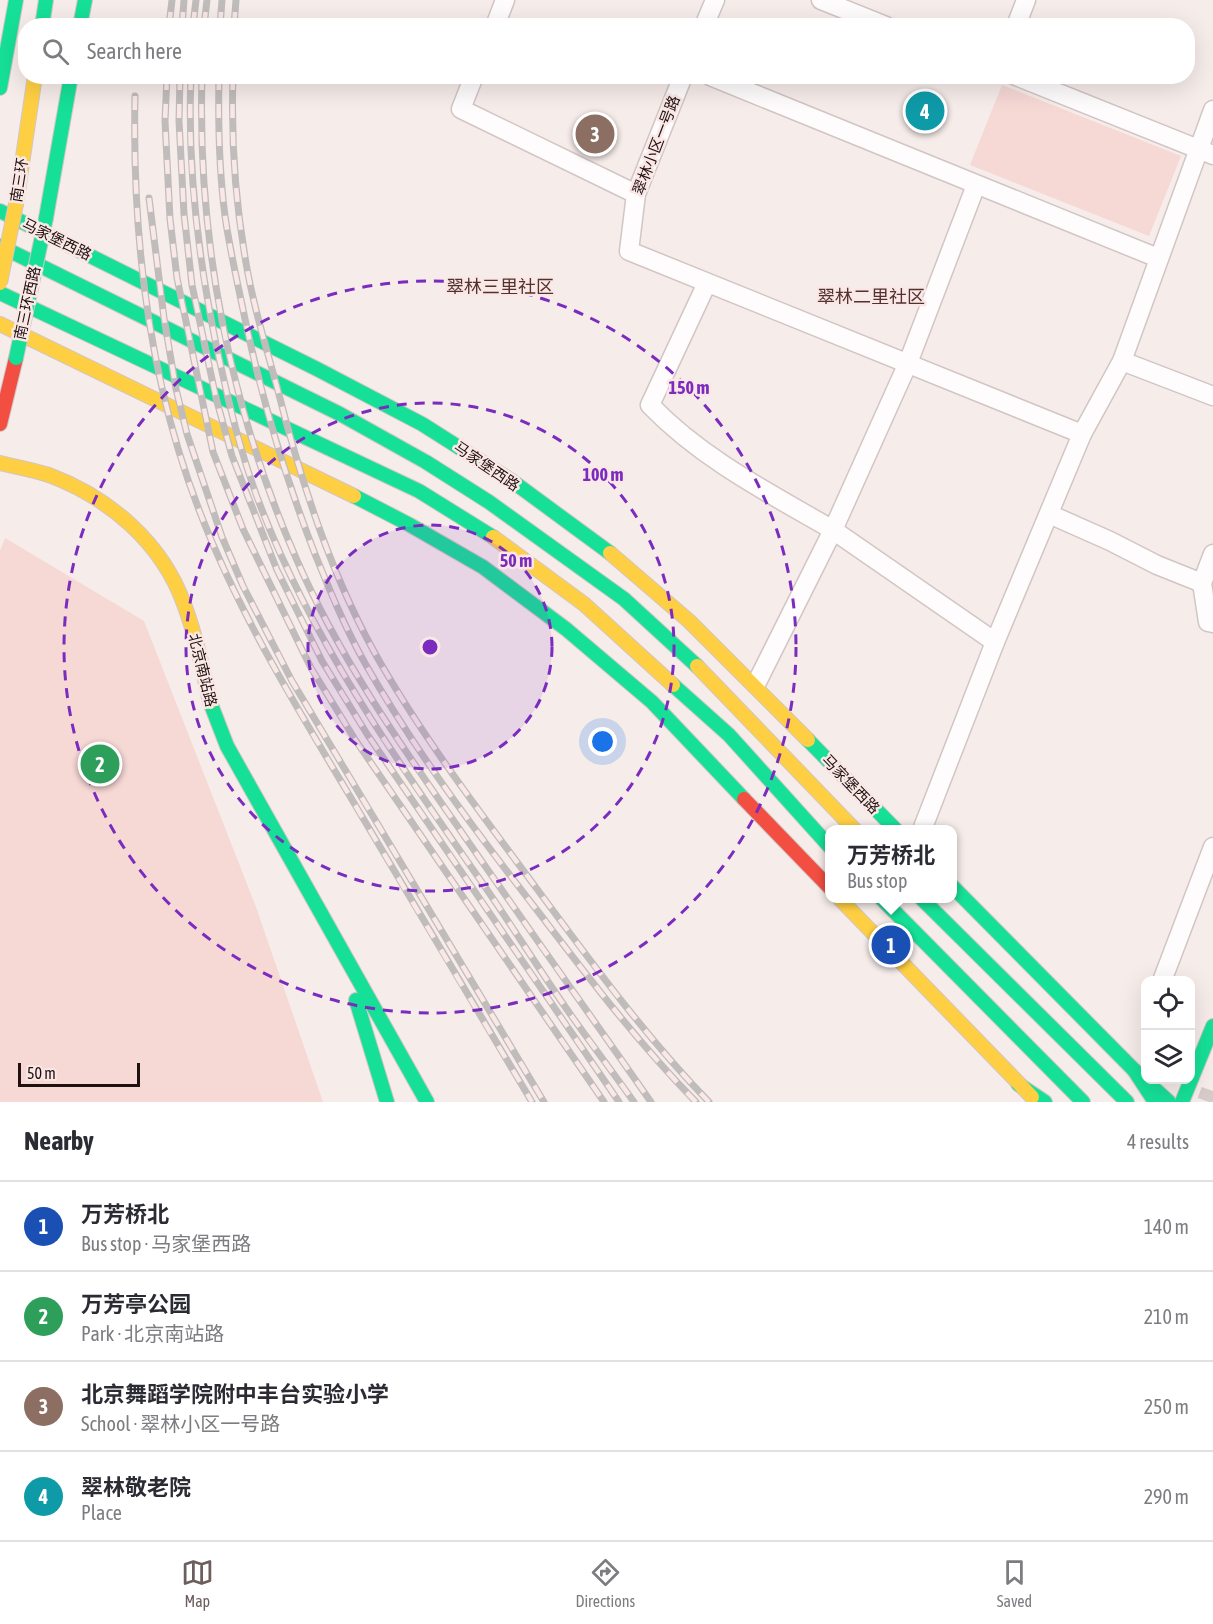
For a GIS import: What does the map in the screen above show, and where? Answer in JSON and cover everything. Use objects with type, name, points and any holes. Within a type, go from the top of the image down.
[{"type":"main road","points":[[0,88],[16,0]]},
{"type":"main road","points":[[43,18],[46,0]]},
{"type":"main road","points":[[82,18],[85,0]]},
{"type":"main road","name":"南三环","points":[[0,283],[16,204],[34,84]]},
{"type":"main road","name":"南三环西路","points":[[0,424],[46,218],[70,84]]},
{"type":"main road","name":"马家堡西路","points":[[0,211],[326,372],[450,441],[529,494],[615,557],[692,622],[756,684],[891,825]]},
{"type":"main road","name":"马家堡西路","points":[[0,246],[340,414],[426,462],[489,502],[624,599],[684,653],[850,825]]},
{"type":"main road","points":[[0,293],[419,491],[496,539],[584,604],[729,735],[825,841]]},
{"type":"main road","points":[[0,324],[332,485],[410,525],[483,567],[566,629],[652,702],[825,883]]},
{"type":"main road","name":"北京南站路","points":[[0,463],[48,475],[89,493],[133,525],[167,568],[184,603],[212,709],[227,746],[427,1102]]},
{"type":"main road","points":[[957,891],[1134,1070],[1169,1102]]},
{"type":"main road","points":[[844,903],[1036,1102]]},
{"type":"main road","points":[[885,903],[1083,1102]]},
{"type":"main road","points":[[926,903],[1127,1102]]},
{"type":"main road","name":"北京南站路","points":[[340,950],[387,1102]]},
{"type":"main road","points":[[1182,1102],[1213,1026]]},
{"type":"main road","points":[[1134,1070],[1155,1102]]},
{"type":"main road","points":[[1018,1084],[1045,1102]]},
{"type":"street","points":[[498,18],[505,0]]},
{"type":"street","points":[[707,18],[715,0]]},
{"type":"street","points":[[821,0],[866,18]]},
{"type":"street","points":[[1019,18],[1026,0]]},
{"type":"street","points":[[471,84],[461,109],[636,194]]},
{"type":"street","name":"翠林小区一号路","points":[[680,84],[636,194],[629,251],[707,283]]},
{"type":"street","points":[[730,84],[1158,258]]},
{"type":"street","points":[[1036,84],[1206,152]]},
{"type":"street","points":[[924,825],[995,642],[1082,434],[1122,361],[1158,258],[1206,152],[1213,110]]},
{"type":"street","points":[[756,684],[833,530],[908,363],[976,185]]},
{"type":"street","points":[[995,642],[833,530],[711,459],[668,425],[650,405],[707,283],[1082,434]]},
{"type":"street","points":[[1122,361],[1213,396]]},
{"type":"street","points":[[1049,514],[1157,565],[1202,583]]},
{"type":"street","points":[[1213,554],[1202,583],[1208,622],[1213,623]]},
{"type":"street","points":[[1164,976],[1213,847]]},
{"type":"shaded area","points":[[1002,85],[1181,156],[1149,236],[970,165]]},
{"type":"shaded area","points":[[5,538],[144,621],[256,907],[323,1102],[0,1102],[0,551]]},
{"type":"tunnel","points":[[1209,1102],[1213,1091]]},
{"type":"railway","points":[[170,18],[172,0]]},
{"type":"railway","points":[[183,18],[184,0]]},
{"type":"railway","points":[[194,18],[196,0]]},
{"type":"railway","points":[[205,18],[207,0]]},
{"type":"railway","points":[[221,18],[222,0]]},
{"type":"railway","points":[[235,18],[236,0]]},
{"type":"railway","points":[[167,84],[165,121],[170,219],[177,278],[213,452],[243,529],[311,668],[356,741],[604,1102]]},
{"type":"railway","points":[[180,84],[179,121],[184,214],[192,285],[216,398],[232,456],[277,570],[322,661],[367,734],[619,1102]]},
{"type":"railway","points":[[191,84],[192,178],[195,211],[216,344],[241,449],[254,490],[282,558],[330,651],[385,741],[560,1000],[634,1102]]},
{"type":"railway","points":[[202,84],[205,200],[222,322],[253,442],[296,558],[330,628],[390,728],[651,1102]]},
{"type":"railway","points":[[219,84],[219,146],[225,216],[252,349],[275,438],[294,496],[315,554],[345,624],[366,665],[406,731],[473,826],[617,1013],[696,1102]]},
{"type":"railway","points":[[233,84],[236,190],[251,290],[296,458],[347,598],[381,664],[456,779],[620,998],[685,1077],[709,1102]]},
{"type":"railway","points":[[135,96],[137,202],[147,309],[168,414],[201,515],[232,587],[288,691],[532,1102]]},
{"type":"railway","points":[[149,198],[164,318],[176,389],[187,434],[222,537],[243,586],[292,681],[544,1102]]},
{"type":"traffic: fast","points":[[0,88],[16,0]]},
{"type":"traffic: fast","points":[[43,18],[46,0]]},
{"type":"traffic: fast","points":[[82,18],[85,0]]},
{"type":"traffic: fast","points":[[46,218],[70,84]]},
{"type":"traffic: fast","points":[[0,211],[422,424],[512,481],[610,553]]},
{"type":"traffic: fast","points":[[16,358],[46,218]]},
{"type":"traffic: fast","points":[[0,246],[340,414],[426,462],[489,502],[624,599],[697,666]]},
{"type":"traffic: fast","points":[[0,293],[419,491],[493,537]]},
{"type":"traffic: fast","points":[[354,496],[483,567],[566,629],[652,702],[744,799]]},
{"type":"traffic: fast","points":[[673,685],[729,735],[825,841]]},
{"type":"traffic: fast","points":[[210,702],[227,746],[427,1102]]},
{"type":"traffic: fast","points":[[808,740],[891,825]]},
{"type":"traffic: fast","points":[[957,891],[1134,1070],[1169,1102]]},
{"type":"traffic: fast","points":[[886,903],[1083,1102]]},
{"type":"traffic: fast","points":[[926,903],[1127,1102]]},
{"type":"traffic: fast","points":[[356,1000],[387,1102]]},
{"type":"traffic: fast","points":[[1182,1102],[1213,1026]]},
{"type":"traffic: fast","points":[[1134,1070],[1155,1102]]},
{"type":"traffic: fast","points":[[1018,1084],[1045,1102]]},
{"type":"traffic: slow","points":[[16,204],[34,84]]},
{"type":"traffic: slow","points":[[0,283],[16,204]]},
{"type":"traffic: slow","points":[[0,324],[354,496]]},
{"type":"traffic: slow","points":[[0,463],[49,475],[93,496],[131,525],[148,542],[162,561],[184,604],[196,641],[210,702]]},
{"type":"traffic: slow","points":[[493,537],[584,604],[673,685]]},
{"type":"traffic: slow","points":[[610,553],[689,621],[808,740]]},
{"type":"traffic: slow","points":[[697,666],[850,825]]},
{"type":"traffic: slow","points":[[844,903],[1032,1097]]},
{"type":"traffic: jam","points":[[0,424],[16,358]]},
{"type":"traffic: jam","points":[[744,799],[825,883]]},
{"type":"place","name":"翠林敬老院","points":[[925,111]]},
{"type":"place","name":"北京舞蹈学院附中丰台实验小学","points":[[595,134]]},
{"type":"place","name":"万芳亭公园","points":[[100,764]]},
{"type":"place","name":"万芳桥北","points":[[891,945]]},
{"type":"district","name":"翠林三里社区","points":[[500,286]]},
{"type":"district","name":"翠林二里社区","points":[[871,296]]}]
